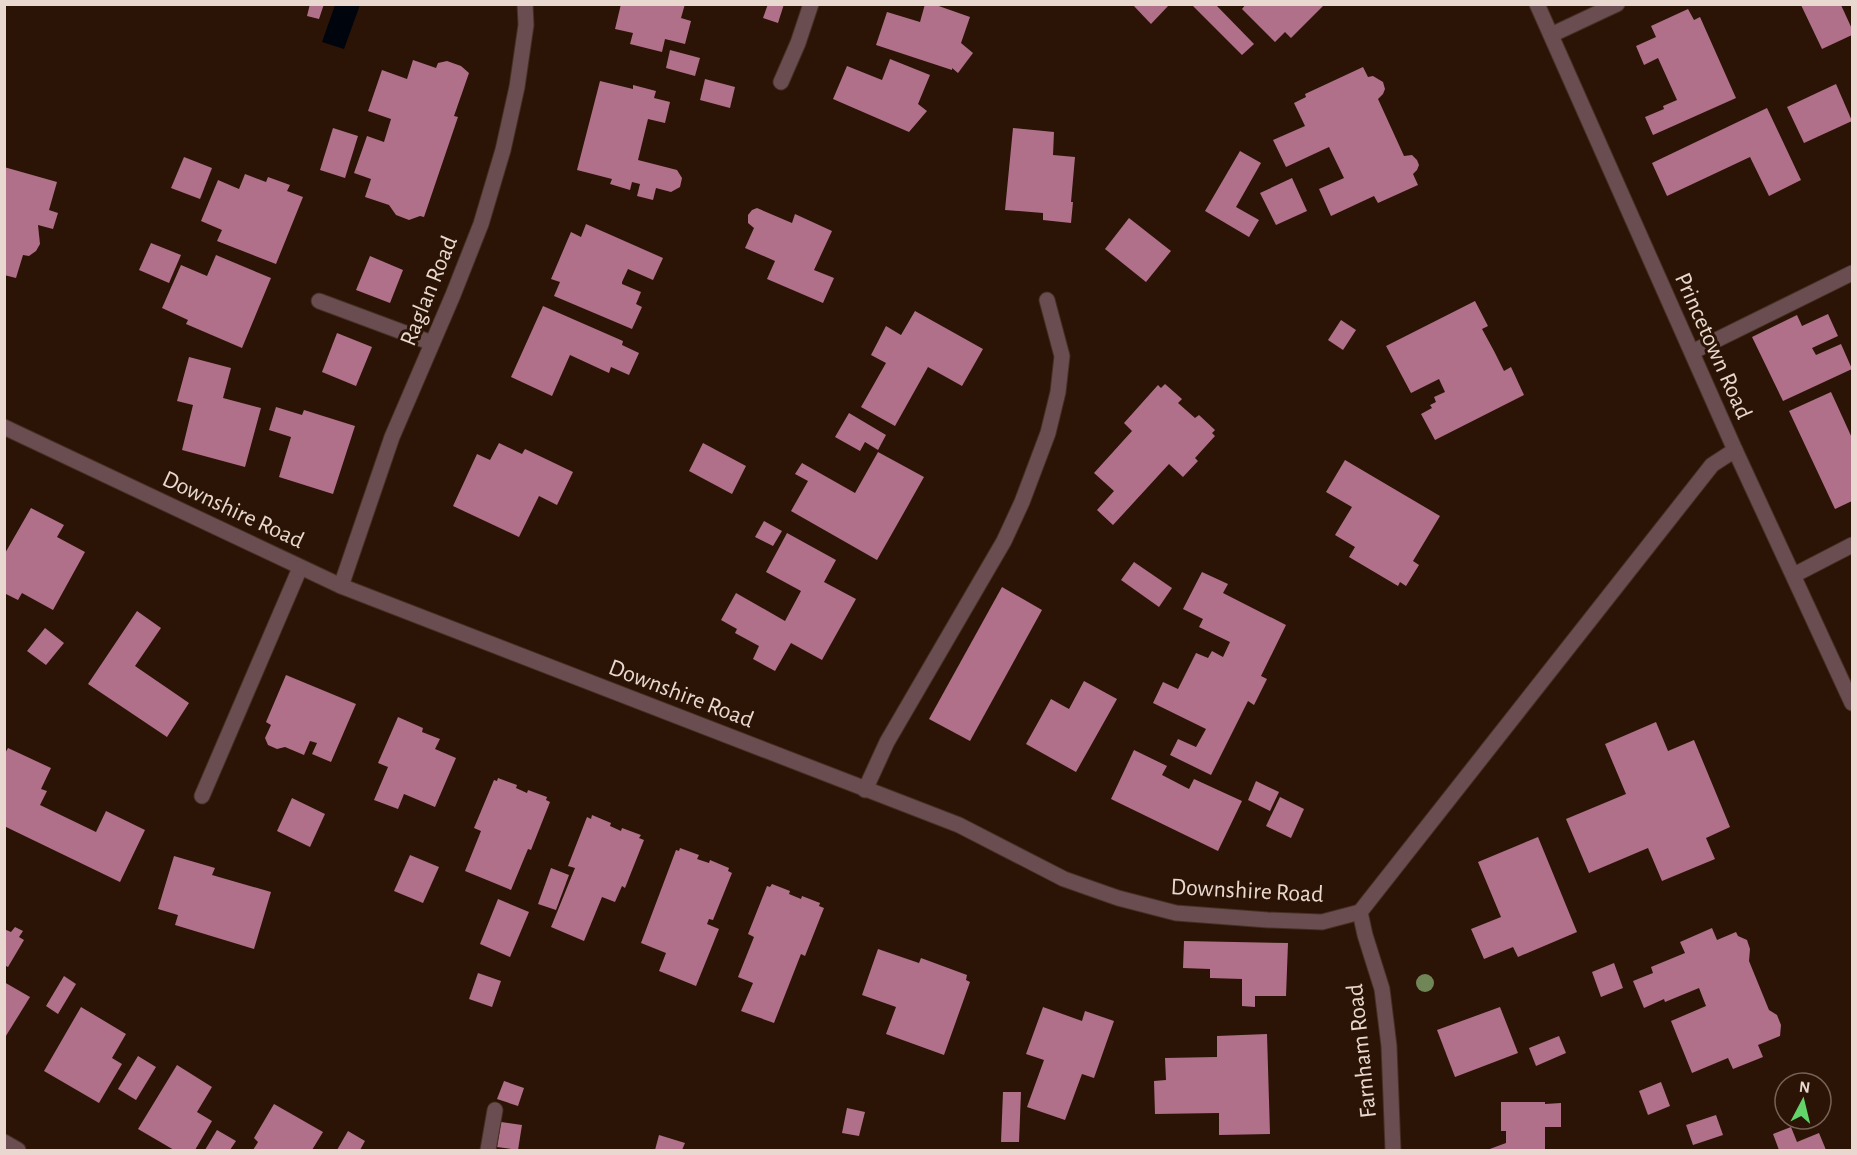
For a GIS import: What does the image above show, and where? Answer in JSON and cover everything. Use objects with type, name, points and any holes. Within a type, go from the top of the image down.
[{"type":"street","name":"Raglan Road","points":[[341,586],[392,437],[453,296],[481,224],[517,87],[526,25],[525,4]]},
{"type":"street","points":[[781,82],[798,43],[811,4]]},
{"type":"street","name":"Princetown Road","points":[[1537,4],[1735,450],[1852,704]]},
{"type":"street","points":[[1551,35],[1617,4]]},
{"type":"street","points":[[1692,352],[1852,273]]},
{"type":"street","points":[[866,790],[887,742],[1004,541],[1022,502],[1048,433],[1058,392],[1062,356],[1047,300]]},
{"type":"street","points":[[319,301],[432,343]]},
{"type":"street","name":"Downshire Road","points":[[4,427],[341,586],[959,825],[1064,879],[1118,898],[1176,913],[1322,921],[1360,912]]},
{"type":"street","points":[[1360,912],[1712,465],[1735,450]]},
{"type":"street","points":[[1794,575],[1852,545]]},
{"type":"street","points":[[202,796],[300,568]]},
{"type":"street","name":"Farnham Road","points":[[1360,912],[1382,989],[1389,1046],[1393,1150]]},
{"type":"street","points":[[488,1150],[495,1110]]},
{"type":"street","points":[[4,1142],[18,1150]]},
{"type":"shaded area","points":[[335,5],[360,5],[344,49],[322,42]]},
{"type":"building","points":[[310,4],[324,4],[319,19],[307,16]]},
{"type":"building","points":[[621,4],[685,4],[681,18],[691,21],[685,44],[665,39],[662,52],[630,44],[633,33],[615,29]]},
{"type":"building","points":[[768,4],[784,4],[778,23],[763,18]]},
{"type":"building","points":[[925,4],[933,4],[970,17],[961,43],[973,53],[958,73],[952,68],[952,70],[876,45],[887,12],[920,22]]},
{"type":"building","points":[[1132,4],[1170,4],[1151,24]]},
{"type":"building","points":[[1191,4],[1215,4],[1254,44],[1242,55]]},
{"type":"building","points":[[1246,4],[1325,4],[1291,38],[1285,32],[1275,42],[1242,9]]},
{"type":"building","points":[[1801,5],[1841,5],[1852,29],[1852,35],[1822,49]]},
{"type":"building","points":[[1688,9],[1694,20],[1700,17],[1736,98],[1653,135],[1645,117],[1664,109],[1663,106],[1677,100],[1658,58],[1644,65],[1636,46],[1656,37],[1651,26]]},
{"type":"building","points":[[670,50],[700,58],[695,76],[666,68]]},
{"type":"building","points":[[890,59],[930,75],[918,104],[927,111],[909,132],[833,99],[847,66],[882,80]]},
{"type":"building","points":[[413,60],[436,68],[438,63],[447,61],[461,66],[469,73],[454,116],[458,117],[424,217],[409,220],[396,215],[389,205],[365,197],[371,179],[354,173],[367,136],[384,142],[391,119],[368,111],[382,70],[407,79]]},
{"type":"building","points":[[1363,67],[1368,77],[1373,76],[1383,82],[1385,89],[1378,99],[1404,156],[1412,155],[1417,160],[1419,165],[1413,174],[1418,185],[1378,203],[1374,196],[1331,216],[1319,189],[1344,178],[1329,147],[1286,167],[1273,140],[1305,126],[1294,103],[1306,97],[1305,94]]},
{"type":"building","points":[[705,79],[735,87],[730,108],[700,100]]},
{"type":"building","points":[[600,81],[633,89],[633,85],[656,91],[654,98],[670,102],[665,123],[648,119],[638,160],[677,170],[682,178],[680,187],[671,192],[656,188],[653,200],[637,196],[640,184],[632,182],[630,190],[610,184],[612,179],[577,170]]},
{"type":"building","points":[[1836,84],[1852,121],[1804,143],[1787,107]]},
{"type":"building","points":[[1767,108],[1801,180],[1769,196],[1750,157],[1667,196],[1652,163]]},
{"type":"building","points":[[333,128],[358,136],[345,178],[320,170]]},
{"type":"building","points":[[1013,128],[1054,132],[1053,155],[1075,157],[1071,223],[1043,220],[1043,213],[1005,210]]},
{"type":"building","points":[[1240,151],[1261,163],[1236,207],[1259,220],[1249,237],[1205,211]]},
{"type":"building","points":[[184,157],[212,168],[200,199],[171,188]]},
{"type":"building","points":[[4,167],[57,182],[49,210],[58,213],[53,229],[38,225],[40,244],[29,256],[23,255],[16,278],[4,275]]},
{"type":"building","points":[[245,174],[266,182],[268,177],[290,185],[287,191],[303,197],[276,264],[217,241],[222,230],[201,221],[218,180],[239,189]]},
{"type":"building","points":[[1292,178],[1307,211],[1276,225],[1260,193]]},
{"type":"building","points":[[757,208],[792,223],[795,214],[832,231],[814,270],[834,278],[823,303],[767,279],[775,261],[745,248],[754,228],[748,223],[748,215]]},
{"type":"building","points":[[1129,218],[1171,251],[1146,282],[1105,249]]},
{"type":"building","points":[[586,224],[663,258],[653,280],[628,269],[622,282],[641,292],[636,304],[642,307],[632,329],[554,296],[560,282],[551,279],[571,232],[581,237]]},
{"type":"building","points":[[151,243],[181,255],[169,283],[139,270]]},
{"type":"building","points":[[216,255],[271,278],[242,348],[186,324],[188,320],[162,308],[181,265],[207,276]]},
{"type":"building","points":[[370,256],[403,270],[390,303],[356,290]]},
{"type":"building","points":[[1475,301],[1488,326],[1482,329],[1504,371],[1511,367],[1524,395],[1435,440],[1421,414],[1432,408],[1430,405],[1436,402],[1434,397],[1445,392],[1439,379],[1411,393],[1386,346]]},
{"type":"building","points":[[543,306],[623,341],[622,345],[639,353],[629,375],[611,367],[609,373],[570,355],[552,396],[511,377]]},
{"type":"building","points":[[915,311],[983,349],[962,386],[928,367],[895,426],[861,407],[886,363],[871,355],[886,326],[901,335]]},
{"type":"building","points":[[1828,314],[1838,336],[1812,348],[1816,355],[1841,344],[1852,369],[1783,401],[1752,337],[1797,315],[1802,326]]},
{"type":"building","points":[[1341,320],[1356,330],[1343,350],[1328,340]]},
{"type":"building","points":[[337,333],[372,347],[356,386],[322,372]]},
{"type":"building","points":[[189,357],[231,368],[223,398],[261,408],[245,467],[182,450],[193,405],[177,401]]},
{"type":"building","points":[[1165,384],[1182,399],[1178,403],[1195,418],[1199,415],[1215,430],[1212,433],[1215,436],[1195,458],[1198,461],[1183,477],[1169,464],[1113,525],[1097,510],[1114,491],[1094,473],[1132,431],[1124,423],[1158,385],[1161,388]]},
{"type":"building","points":[[1831,392],[1852,438],[1852,501],[1835,509],[1789,411]]},
{"type":"building","points":[[276,407],[302,415],[304,410],[355,426],[333,494],[279,477],[291,437],[269,430]]},
{"type":"building","points":[[849,413],[886,435],[878,450],[865,442],[860,451],[835,437]]},
{"type":"building","points":[[499,443],[522,454],[525,449],[573,472],[557,505],[539,496],[519,537],[453,506],[477,454],[490,460]]},
{"type":"building","points":[[703,443],[746,466],[732,494],[689,471]]},
{"type":"building","points":[[878,452],[924,477],[877,560],[791,511],[808,481],[795,474],[802,463],[855,493]]},
{"type":"building","points":[[1345,460],[1440,516],[1413,561],[1419,565],[1406,586],[1400,582],[1398,586],[1349,557],[1355,547],[1335,535],[1352,507],[1326,492]]},
{"type":"building","points":[[31,508],[64,525],[57,537],[85,552],[53,610],[22,593],[18,600],[4,593],[4,555]]},
{"type":"building","points":[[764,521],[782,531],[773,546],[755,537]]},
{"type":"building","points":[[787,533],[836,560],[824,582],[856,599],[822,660],[791,643],[775,671],[753,659],[759,646],[735,633],[737,629],[721,620],[736,593],[785,621],[801,591],[766,572]]},
{"type":"building","points":[[1134,562],[1172,588],[1159,607],[1121,580]]},
{"type":"building","points":[[1202,572],[1228,584],[1223,593],[1286,625],[1261,676],[1267,679],[1254,705],[1248,701],[1211,775],[1170,755],[1178,739],[1196,747],[1206,729],[1153,703],[1163,682],[1178,689],[1196,653],[1208,658],[1212,651],[1223,657],[1230,642],[1199,627],[1203,619],[1183,609]]},
{"type":"building","points":[[1002,587],[1042,610],[970,741],[929,719]]},
{"type":"building","points":[[137,611],[161,628],[135,666],[189,703],[167,737],[88,684]]},
{"type":"building","points":[[45,628],[64,643],[46,665],[27,651]]},
{"type":"building","points":[[286,675],[356,704],[331,762],[312,754],[317,743],[310,741],[304,755],[285,747],[277,749],[268,745],[265,738],[271,725],[266,722]]},
{"type":"building","points":[[1084,681],[1117,699],[1076,772],[1026,744],[1051,699],[1069,709]]},
{"type":"building","points":[[398,717],[423,728],[422,732],[440,739],[435,749],[456,758],[435,807],[404,794],[398,809],[374,800],[388,767],[378,763]]},
{"type":"building","points":[[1656,722],[1668,751],[1694,740],[1730,827],[1706,838],[1715,859],[1662,881],[1648,848],[1589,873],[1566,819],[1626,794],[1605,744]]},
{"type":"building","points":[[8,748],[51,768],[41,789],[47,791],[40,805],[96,832],[106,811],[145,830],[120,882],[4,826],[4,755]]},
{"type":"building","points":[[1134,750],[1167,766],[1162,775],[1189,789],[1194,779],[1242,801],[1218,851],[1111,799]]},
{"type":"building","points":[[498,778],[517,785],[516,788],[527,793],[528,790],[547,797],[546,800],[550,802],[531,850],[528,849],[511,890],[465,871],[481,831],[474,828],[494,780],[497,781]]},
{"type":"building","points":[[1256,781],[1279,792],[1270,811],[1248,800]]},
{"type":"building","points":[[1280,797],[1304,809],[1291,838],[1266,826]]},
{"type":"building","points":[[292,798],[325,814],[310,847],[277,831]]},
{"type":"building","points":[[592,815],[611,823],[610,826],[621,831],[622,828],[641,835],[639,838],[644,840],[625,888],[622,886],[615,902],[602,897],[584,941],[551,927],[575,868],[568,866],[587,817],[591,819]]},
{"type":"building","points":[[1538,837],[1577,932],[1518,957],[1513,947],[1484,959],[1471,929],[1501,917],[1478,862]]},
{"type":"building","points":[[680,848],[699,855],[697,859],[709,863],[710,860],[729,868],[728,871],[732,873],[713,920],[709,919],[707,924],[719,929],[696,986],[659,971],[666,953],[641,943],[676,850],[679,851]]},
{"type":"building","points":[[410,855],[439,867],[423,903],[394,891]]},
{"type":"building","points":[[174,856],[215,868],[212,875],[271,892],[254,949],[175,925],[178,915],[158,909]]},
{"type":"building","points":[[551,868],[569,875],[556,910],[538,904]]},
{"type":"building","points":[[772,884],[790,891],[789,894],[801,899],[802,896],[820,903],[819,906],[824,908],[805,956],[801,954],[774,1023],[741,1011],[753,983],[738,977],[754,937],[748,934],[767,886],[770,887]]},
{"type":"building","points":[[498,899],[529,912],[510,957],[480,944]]},
{"type":"building","points":[[15,927],[23,931],[19,937],[24,940],[8,967],[4,965],[4,929],[11,932]]},
{"type":"building","points":[[1712,928],[1717,940],[1736,932],[1738,936],[1747,940],[1750,949],[1749,961],[1769,1010],[1777,1015],[1781,1025],[1780,1036],[1758,1045],[1763,1057],[1733,1069],[1728,1058],[1692,1073],[1671,1021],[1706,1006],[1699,988],[1644,1008],[1633,981],[1653,973],[1651,967],[1685,953],[1680,942]]},
{"type":"building","points":[[1184,941],[1288,943],[1286,996],[1255,996],[1255,1007],[1242,1006],[1242,979],[1210,978],[1210,969],[1183,968]]},
{"type":"building","points":[[878,949],[919,963],[921,958],[967,975],[966,980],[970,982],[944,1055],[886,1034],[896,1007],[862,995]]},
{"type":"building","points":[[1614,963],[1623,988],[1601,997],[1592,972]]},
{"type":"building","points":[[478,973],[501,981],[492,1007],[469,999]]},
{"type":"building","points":[[64,976],[76,984],[58,1014],[46,1006]]},
{"type":"building","points":[[4,982],[30,997],[4,1039]]},
{"type":"building","points":[[81,1007],[126,1034],[112,1058],[122,1064],[99,1103],[44,1071]]},
{"type":"building","points":[[1043,1007],[1082,1021],[1085,1011],[1114,1021],[1094,1078],[1082,1074],[1065,1120],[1027,1107],[1044,1060],[1026,1054]]},
{"type":"building","points":[[1500,1007],[1518,1053],[1455,1077],[1437,1030]]},
{"type":"building","points":[[1267,1034],[1270,1134],[1219,1135],[1219,1113],[1155,1114],[1154,1081],[1166,1080],[1165,1058],[1217,1057],[1217,1036]]},
{"type":"building","points":[[1559,1036],[1566,1053],[1536,1066],[1529,1048]]},
{"type":"building","points":[[138,1056],[156,1067],[136,1100],[118,1089]]},
{"type":"building","points":[[177,1065],[212,1087],[197,1112],[212,1121],[195,1150],[174,1150],[138,1129]]},
{"type":"building","points":[[504,1081],[524,1088],[518,1106],[497,1099]]},
{"type":"building","points":[[1661,1082],[1670,1106],[1648,1115],[1639,1091]]},
{"type":"building","points":[[1003,1092],[1021,1092],[1019,1142],[1001,1142]]},
{"type":"building","points":[[1501,1102],[1561,1103],[1561,1127],[1545,1127],[1545,1150],[1487,1150],[1506,1143],[1506,1131],[1501,1131]]},
{"type":"building","points":[[274,1104],[323,1132],[312,1150],[253,1150],[258,1142],[254,1138]]},
{"type":"building","points":[[847,1108],[865,1112],[859,1136],[842,1133]]},
{"type":"building","points":[[1716,1115],[1723,1135],[1693,1145],[1686,1125]]},
{"type":"building","points":[[501,1122],[522,1125],[518,1150],[497,1147]]},
{"type":"building","points":[[217,1130],[236,1141],[230,1150],[205,1150]]},
{"type":"building","points":[[348,1131],[365,1141],[360,1150],[337,1150]]},
{"type":"building","points":[[1793,1131],[1797,1142],[1819,1133],[1826,1150],[1779,1150],[1773,1134]]},
{"type":"building","points":[[659,1135],[685,1143],[682,1150],[655,1150]]}]
